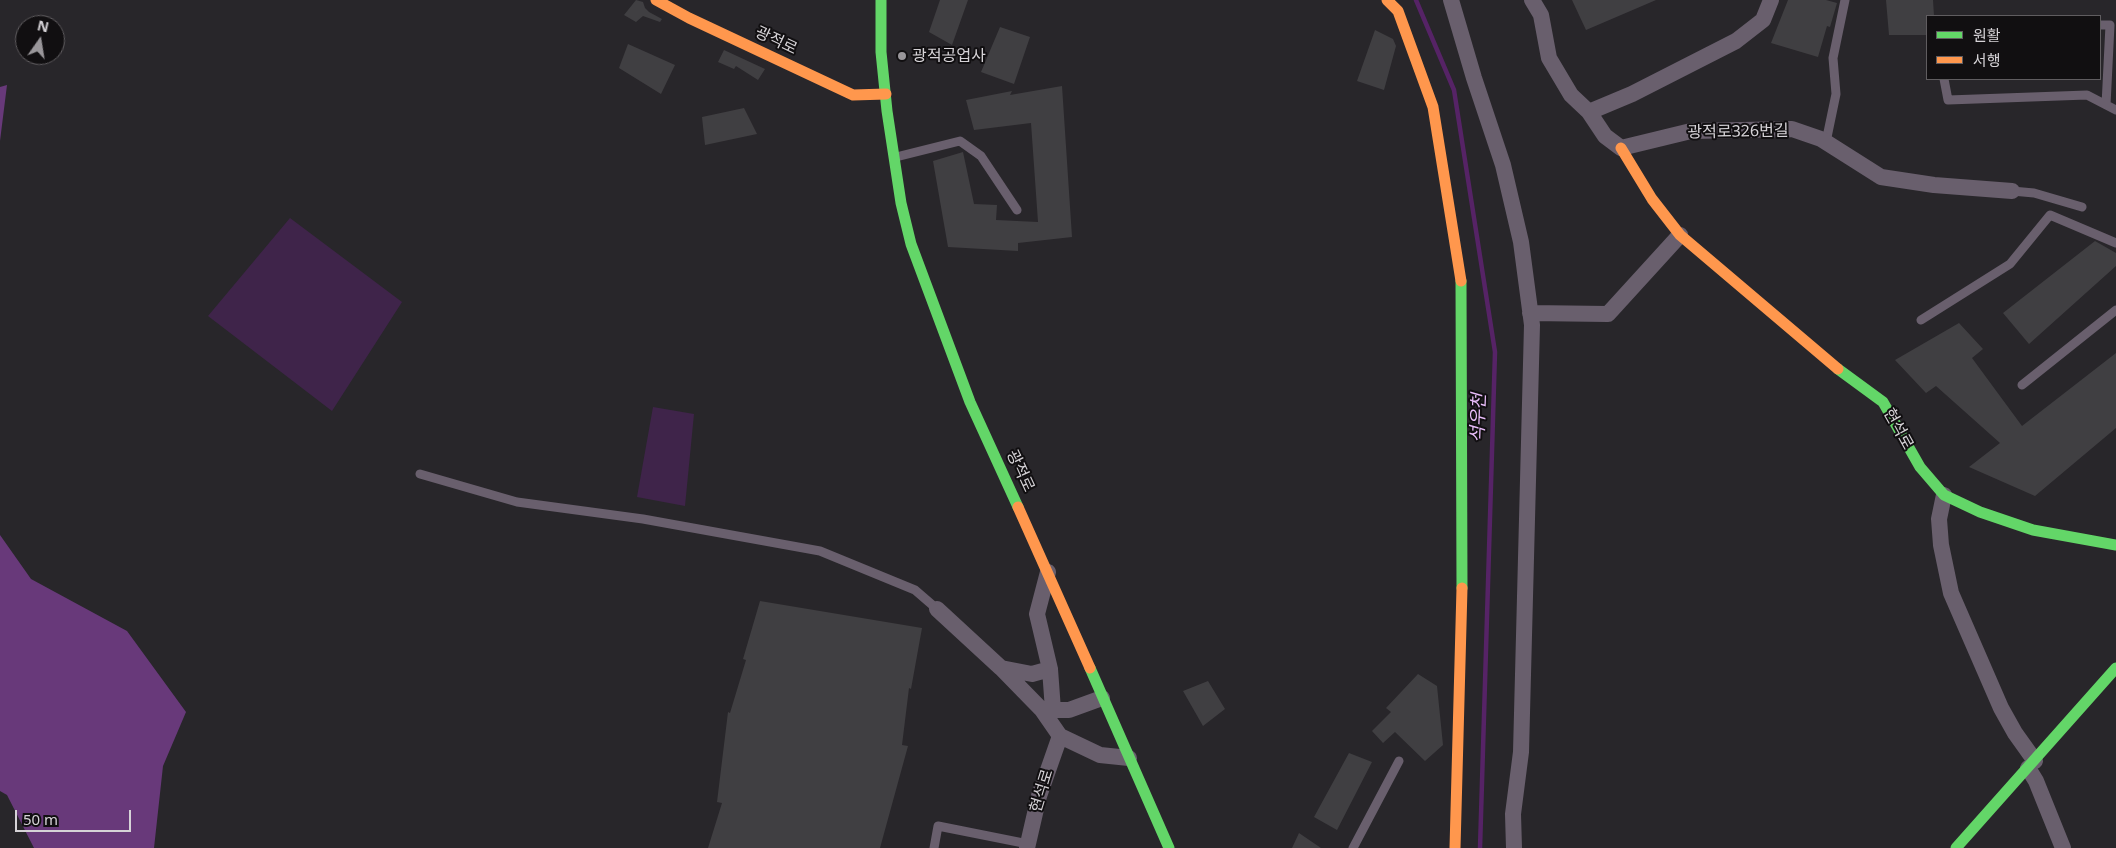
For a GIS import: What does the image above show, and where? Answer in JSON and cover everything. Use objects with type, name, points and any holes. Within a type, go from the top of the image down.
[{"type":"street","name":"광적로","points":[[656,0],[689,18],[853,95],[886,94]]},
{"type":"street","name":"광적로","points":[[881,0],[881,52],[886,94],[901,203],[911,244],[970,402],[1048,572],[1169,848]]},
{"type":"street","points":[[1387,0],[1398,11],[1433,107],[1462,287],[1462,629],[1454,848]]},
{"type":"street","points":[[1451,0],[1474,78],[1503,165],[1522,242],[1532,325],[1521,732],[1513,814],[1514,848]]},
{"type":"street","points":[[1532,0],[1540,14],[1549,58],[1571,95],[1588,112],[1605,136],[1621,148]]},
{"type":"street","points":[[1588,112],[1632,94],[1736,41],[1763,20],[1771,0]]},
{"type":"street","name":"광적로326번길","points":[[1621,148],[1691,130],[1792,129],[1826,142],[1881,177],[1934,185],[2012,191]]},
{"type":"street","name":"현석로","points":[[1621,148],[1652,199],[1680,235],[1824,358],[1883,402],[1920,467],[1944,495]]},
{"type":"street","points":[[1530,313],[1608,314],[1680,235]]},
{"type":"street","points":[[2063,848],[2031,764],[2001,708],[1951,593],[1940,545],[1940,519],[1944,495],[1980,512],[2034,530],[2116,545]]},
{"type":"street","points":[[1047,710],[1050,669],[1037,614],[1048,572]]},
{"type":"street","points":[[937,609],[1047,710],[1060,736],[1100,755],[1129,758]]},
{"type":"street","points":[[1001,668],[1032,674],[1050,669]]},
{"type":"street","points":[[1956,848],[2116,668]]},
{"type":"street","points":[[1047,710],[1069,710],[1102,698]]},
{"type":"street","name":"현석로","points":[[1027,846],[1039,796],[1060,736]]},
{"type":"lane","points":[[1826,142],[1836,94],[1833,58],[1845,0]]},
{"type":"lane","points":[[2106,105],[2113,25]]},
{"type":"lane","points":[[1944,80],[1948,100],[2087,95],[2116,110]]},
{"type":"lane","points":[[894,158],[960,141],[981,156],[1017,210]]},
{"type":"lane","points":[[2012,191],[2034,193],[2082,207]]},
{"type":"lane","points":[[1921,320],[2010,264],[2050,215],[2116,243]]},
{"type":"lane","points":[[2022,385],[2116,310]]},
{"type":"lane","points":[[420,474],[517,502],[643,519],[820,551],[915,590],[937,609]]},
{"type":"lane","points":[[1353,848],[1399,761]]},
{"type":"lane","points":[[934,848],[938,826],[1027,846]]},
{"type":"shaded area","points":[[7,85],[0,141],[0,87]]},
{"type":"shaded area","points":[[290,218],[402,302],[332,411],[208,316]]},
{"type":"shaded area","points":[[653,407],[694,414],[685,506],[637,497]]},
{"type":"shaded area","points":[[0,535],[31,579],[127,631],[186,712],[163,766],[154,848],[34,848],[7,795],[0,791]]},
{"type":"building","points":[[636,0],[643,2],[649,12],[662,19],[660,22],[643,16],[636,22],[624,15]]},
{"type":"building","points":[[940,0],[968,0],[952,45],[929,32]]},
{"type":"building","points":[[1572,0],[1656,0],[1586,30]]},
{"type":"building","points":[[1788,0],[1826,0],[1837,3],[1830,27],[1827,26],[1818,57],[1771,43]]},
{"type":"building","points":[[1886,0],[1933,0],[1934,15],[1926,15],[1926,35],[1889,35]]},
{"type":"building","points":[[1000,27],[1030,37],[1014,84],[981,72]]},
{"type":"building","points":[[1375,30],[1393,39],[1396,46],[1384,90],[1357,81]]},
{"type":"building","points":[[628,44],[675,65],[661,94],[619,68]]},
{"type":"building","points":[[724,50],[765,69],[758,80],[736,66],[734,69],[718,62]]},
{"type":"building","points":[[1062,86],[1072,237],[1018,243],[1018,251],[948,247],[933,161],[963,152],[974,204],[997,205],[996,220],[1038,222],[1031,123],[974,130],[966,100],[1012,91],[1010,95]]},
{"type":"building","points":[[744,108],[757,134],[705,145],[702,117]]},
{"type":"building","points":[[2095,241],[2116,253],[2116,266],[2029,344],[2003,313]]},
{"type":"building","points":[[1959,323],[1983,349],[1972,358],[2022,426],[2116,353],[2116,428],[2035,496],[1969,467],[2000,443],[1936,386],[1926,393],[1895,360]]},
{"type":"building","points":[[760,601],[922,628],[911,689],[909,688],[902,745],[908,746],[880,848],[708,848],[722,803],[717,802],[728,712],[730,713],[746,660],[743,659]]},
{"type":"building","points":[[1418,674],[1437,686],[1443,745],[1425,761],[1395,732],[1383,743],[1372,731],[1391,712],[1386,708]]},
{"type":"building","points":[[1208,681],[1225,709],[1203,726],[1183,691]]},
{"type":"building","points":[[1349,753],[1372,762],[1337,830],[1314,817]]},
{"type":"building","points":[[1299,833],[1321,848],[1292,848]]},
{"type":"waterway","name":"석우천","points":[[1416,0],[1454,90],[1495,352],[1480,848]]},
{"type":"traffic: fast","points":[[881,0],[881,52],[887,111],[901,203],[911,244],[970,402],[1018,507]]},
{"type":"traffic: fast","points":[[1461,281],[1462,588]]},
{"type":"traffic: fast","points":[[1838,369],[1883,402],[1920,467],[1944,495],[1980,512],[2033,530],[2116,545]]},
{"type":"traffic: fast","points":[[1090,668],[1169,848]]},
{"type":"traffic: fast","points":[[1956,848],[2116,668]]},
{"type":"traffic: slow","points":[[656,0],[689,18],[853,95],[886,94]]},
{"type":"traffic: slow","points":[[1387,0],[1398,11],[1433,107],[1461,281]]},
{"type":"traffic: slow","points":[[1621,148],[1652,199],[1680,235],[1838,369]]},
{"type":"traffic: slow","points":[[1018,507],[1090,668]]},
{"type":"traffic: slow","points":[[1455,848],[1462,588]]},
{"type":"place","name":"광적공업사","points":[[902,56]]}]
